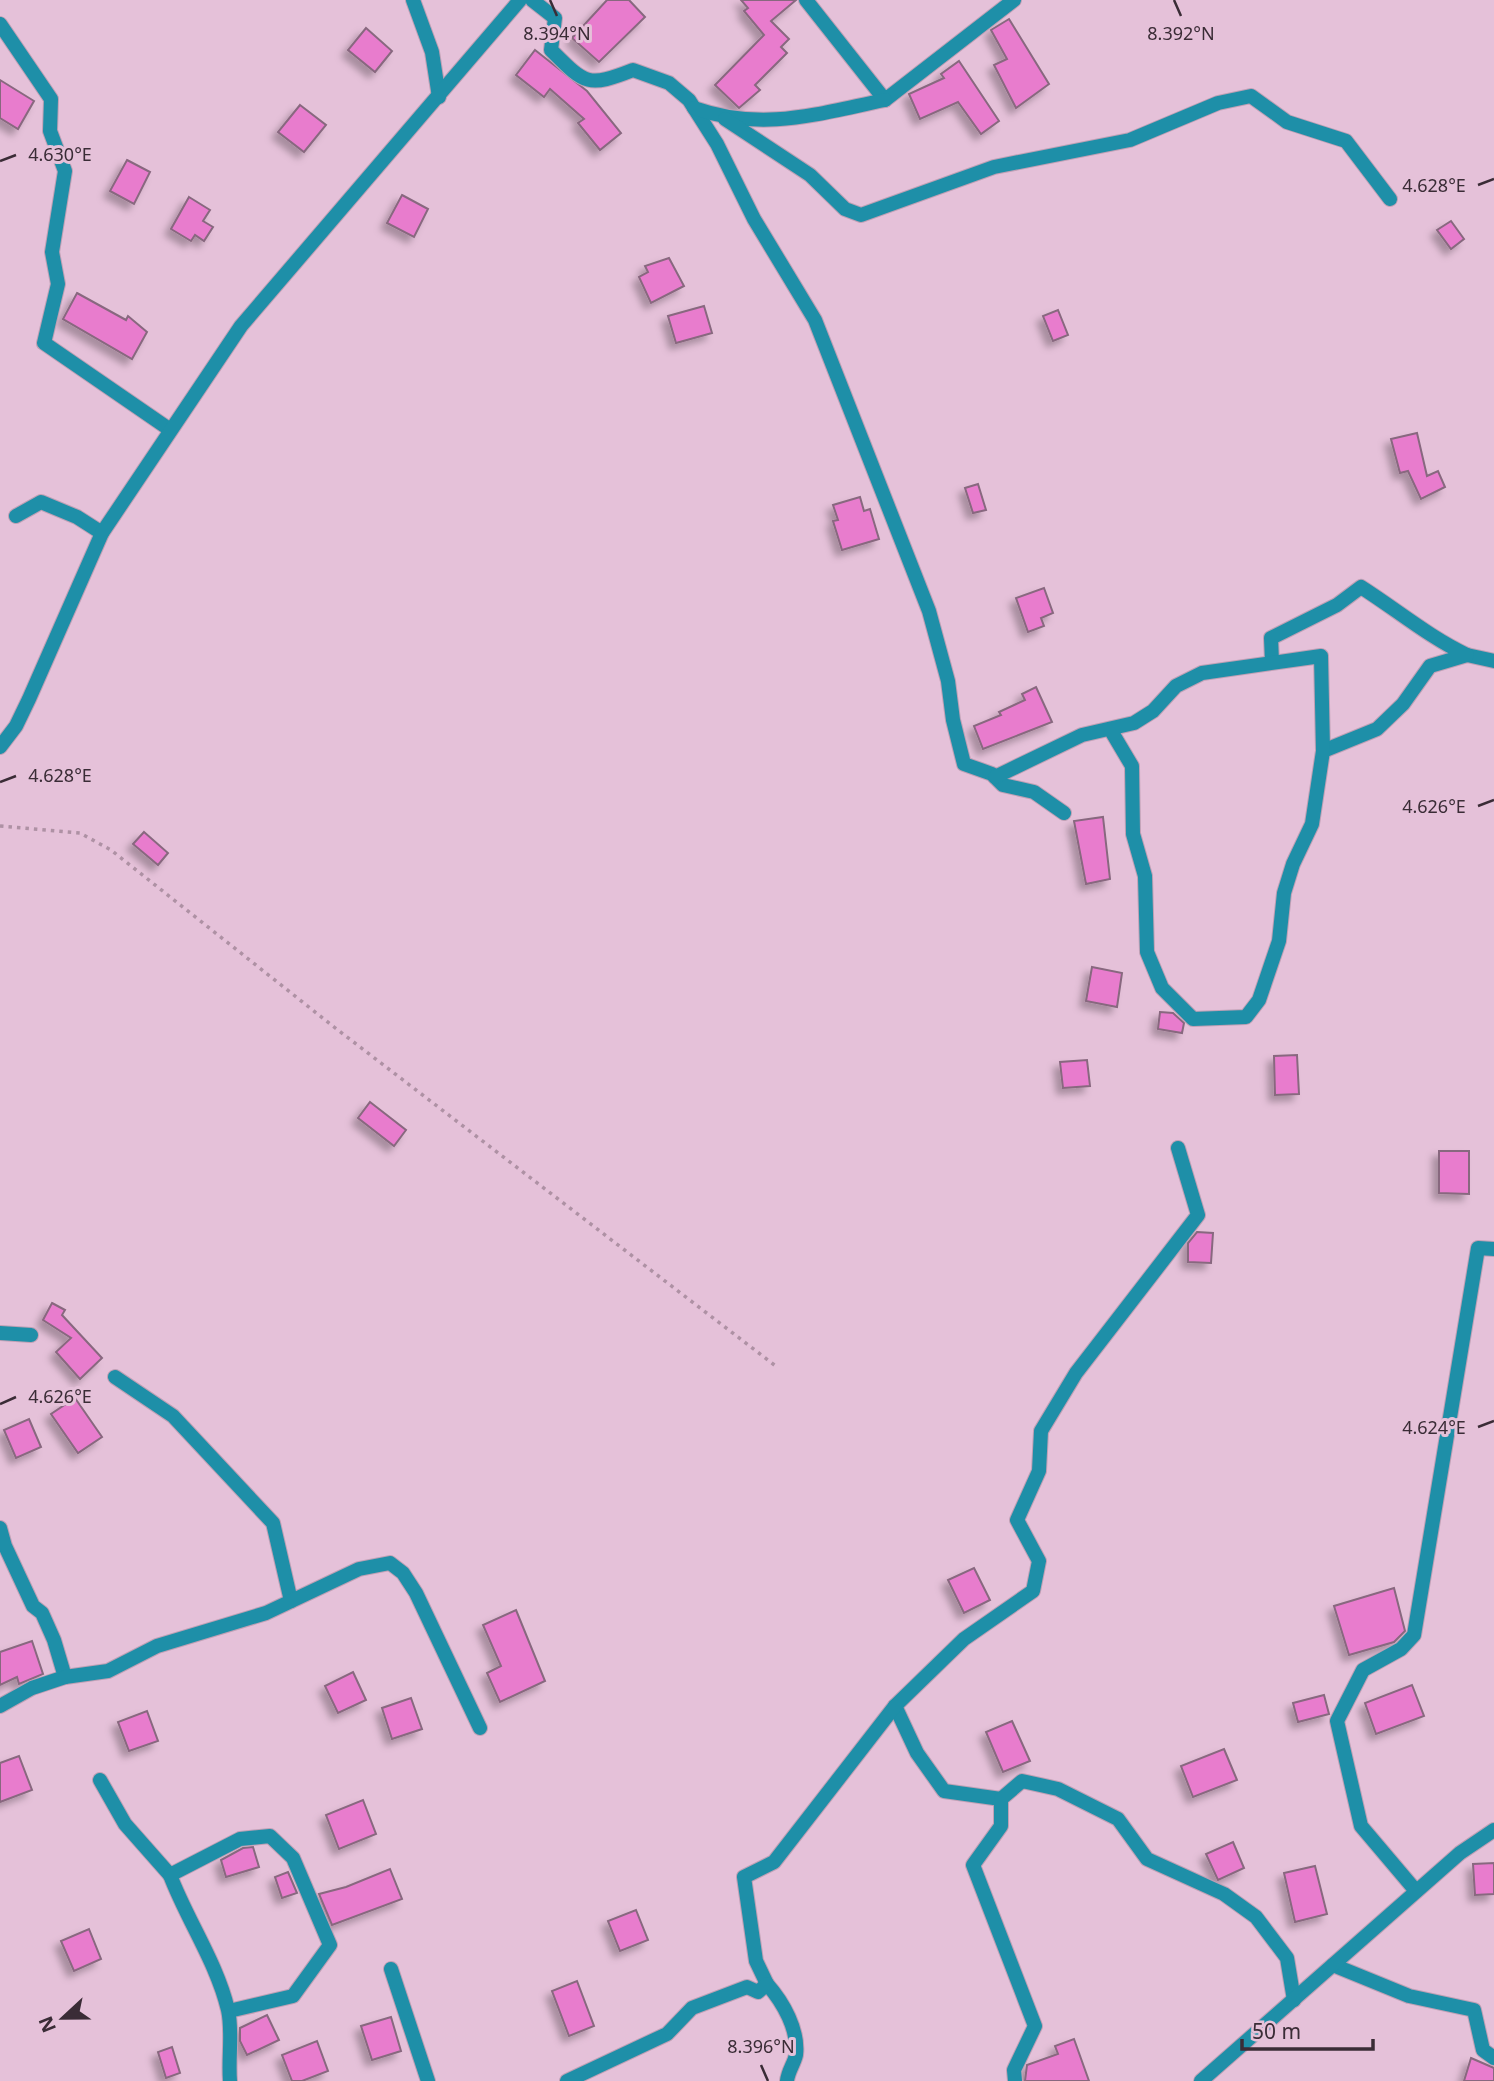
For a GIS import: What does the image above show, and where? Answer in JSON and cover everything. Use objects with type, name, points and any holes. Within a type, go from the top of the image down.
[{"type":"street","points":[[413,0],[432,52],[439,97]]},
{"type":"street","points":[[0,747],[16,726],[29,699],[102,533],[169,429],[242,326],[520,0]]},
{"type":"street","points":[[532,0],[555,18],[551,50],[585,80],[601,82],[633,70],[669,83],[694,108],[717,144],[754,219],[815,320],[929,611],[948,681],[953,720],[964,764],[995,776],[1003,785],[1034,792],[1063,813]]},
{"type":"street","points":[[806,0],[885,100]]},
{"type":"street","points":[[725,119],[781,121],[885,100],[1014,0]]},
{"type":"street","points":[[0,24],[51,99],[50,131],[65,171],[52,252],[58,284],[44,343],[169,429]]},
{"type":"street","points":[[694,108],[725,119],[810,175],[845,209],[861,215],[994,167],[1130,140],[1218,103],[1251,96],[1287,122],[1346,141],[1390,199]]},
{"type":"street","points":[[16,516],[41,502],[77,517],[102,533]]},
{"type":"street","points":[[1272,662],[1271,638],[1337,605],[1361,587],[1409,618],[1437,641],[1466,655],[1494,661]]},
{"type":"street","points":[[1323,751],[1377,729],[1403,704],[1430,666],[1466,655]]},
{"type":"street","points":[[995,776],[1082,735],[1135,723],[1153,711],[1176,686],[1202,673],[1321,656],[1323,751],[1312,824],[1293,864],[1284,893],[1279,941],[1259,1000],[1246,1017],[1193,1019],[1162,988],[1147,952],[1145,876],[1133,834],[1132,766],[1110,729]]},
{"type":"street","points":[[787,2081],[795,2058],[796,2041],[782,2000],[767,1984],[756,1961],[744,1877],[774,1862],[895,1706],[964,1639],[1033,1591],[1039,1561],[1017,1520],[1040,1471],[1041,1431],[1076,1373],[1198,1215],[1178,1147]]},
{"type":"street","points":[[1416,1891],[1362,1826],[1337,1721],[1363,1670],[1401,1649],[1414,1635],[1478,1248],[1494,1249]]},
{"type":"street","points":[[0,1334],[31,1335]]},
{"type":"street","points":[[115,1377],[173,1416],[273,1523],[291,1601]]},
{"type":"street","points":[[0,1528],[5,1546],[27,1594],[33,1606],[42,1613],[54,1640],[65,1677]]},
{"type":"street","points":[[0,1706],[32,1688],[65,1677],[108,1671],[187,1634],[266,1613],[359,1569],[390,1563],[403,1573],[416,1593],[480,1728]]},
{"type":"street","points":[[895,1706],[917,1753],[944,1791],[1001,1799],[1023,1781],[1058,1789],[1118,1819],[1147,1859],[1224,1894],[1256,1917],[1287,1958],[1294,2000]]},
{"type":"street","points":[[100,1780],[125,1824],[170,1875],[181,1905],[200,1938],[229,2011],[230,2081]]},
{"type":"street","points":[[1001,1799],[1001,1826],[973,1865],[1035,2026],[1014,2070],[1015,2081]]},
{"type":"street","points":[[1201,2081],[1460,1853],[1494,1830]]},
{"type":"street","points":[[170,1875],[240,1839],[270,1836],[293,1858],[330,1945],[293,1996],[229,2011]]},
{"type":"street","points":[[1333,1965],[1409,1996],[1474,2010],[1483,2050],[1494,2058]]},
{"type":"street","points":[[391,1969],[428,2081]]},
{"type":"street","points":[[567,2081],[667,2034],[692,2008],[747,1987],[758,1992],[767,1984]]},
{"type":"path","points":[[0,826],[80,832],[111,850],[334,1027],[777,1367]]},
{"type":"building","points":[[607,0],[629,0],[645,17],[599,62],[572,38]]},
{"type":"building","points":[[741,0],[796,0],[771,21],[789,39],[781,47],[787,53],[755,85],[760,90],[739,108],[715,85],[764,35],[744,11],[748,8]]},
{"type":"building","points":[[1009,19],[1049,84],[1016,108],[994,65],[1007,59],[991,30]]},
{"type":"building","points":[[366,28],[392,51],[375,72],[348,50]]},
{"type":"building","points":[[535,50],[587,91],[621,133],[600,150],[578,123],[584,119],[550,89],[544,97],[516,75]]},
{"type":"building","points":[[959,61],[999,121],[981,134],[958,102],[920,119],[909,94],[944,78],[941,74]]},
{"type":"building","points":[[0,80],[34,101],[18,129],[0,118]]},
{"type":"building","points":[[300,105],[326,125],[304,152],[278,132]]},
{"type":"building","points":[[127,160],[150,172],[134,204],[110,191]]},
{"type":"building","points":[[402,195],[428,209],[414,237],[387,223]]},
{"type":"building","points":[[189,197],[210,210],[203,221],[213,227],[204,241],[195,235],[191,241],[171,229]]},
{"type":"building","points":[[1451,221],[1464,239],[1451,249],[1437,230]]},
{"type":"building","points":[[669,258],[684,286],[651,303],[639,277],[648,272],[645,266]]},
{"type":"building","points":[[77,293],[126,320],[128,316],[147,332],[132,359],[63,319]]},
{"type":"building","points":[[704,306],[712,333],[676,343],[668,316]]},
{"type":"building","points":[[1058,310],[1068,335],[1053,341],[1043,316]]},
{"type":"building","points":[[1417,433],[1427,476],[1438,471],[1445,487],[1421,499],[1408,471],[1400,473],[1391,439]]},
{"type":"building","points":[[978,484],[986,510],[973,513],[965,488]]},
{"type":"building","points":[[860,497],[864,511],[870,509],[879,539],[842,550],[833,521],[838,520],[833,505]]},
{"type":"building","points":[[1044,588],[1053,613],[1041,618],[1044,626],[1028,632],[1016,598]]},
{"type":"building","points":[[1036,687],[1052,722],[983,749],[974,726],[1001,715],[999,712],[1025,700],[1022,694]]},
{"type":"building","points":[[1103,817],[1110,879],[1086,884],[1074,821]]},
{"type":"building","points":[[144,832],[168,853],[158,865],[133,844]]},
{"type":"building","points":[[1092,967],[1122,973],[1117,1007],[1086,1001]]},
{"type":"building","points":[[1160,1012],[1173,1013],[1184,1023],[1182,1033],[1158,1029]]},
{"type":"building","points":[[1297,1055],[1299,1094],[1275,1095],[1274,1056]]},
{"type":"building","points":[[1087,1060],[1090,1086],[1063,1088],[1060,1062]]},
{"type":"building","points":[[370,1102],[406,1130],[394,1146],[358,1118]]},
{"type":"building","points":[[1439,1151],[1469,1151],[1469,1194],[1439,1193]]},
{"type":"building","points":[[1197,1232],[1213,1233],[1211,1263],[1188,1262],[1188,1243]]},
{"type":"building","points":[[52,1303],[65,1310],[62,1315],[102,1358],[80,1379],[56,1352],[71,1338],[43,1320]]},
{"type":"building","points":[[75,1398],[102,1437],[78,1453],[51,1414]]},
{"type":"building","points":[[29,1419],[41,1447],[16,1458],[4,1430]]},
{"type":"building","points":[[974,1568],[990,1600],[964,1613],[948,1580]]},
{"type":"building","points":[[1394,1588],[1405,1631],[1394,1642],[1349,1655],[1334,1606]]},
{"type":"building","points":[[516,1610],[545,1681],[500,1702],[487,1673],[501,1666],[483,1625]]},
{"type":"building","points":[[32,1641],[43,1674],[19,1684],[17,1677],[0,1685],[0,1652]]},
{"type":"building","points":[[353,1672],[366,1700],[338,1713],[325,1686]]},
{"type":"building","points":[[1412,1685],[1424,1716],[1376,1734],[1365,1703]]},
{"type":"building","points":[[1324,1695],[1329,1714],[1298,1722],[1293,1703]]},
{"type":"building","points":[[411,1698],[422,1729],[392,1739],[382,1708]]},
{"type":"building","points":[[147,1711],[158,1741],[129,1751],[118,1722]]},
{"type":"building","points":[[1012,1721],[1030,1761],[1003,1772],[986,1732]]},
{"type":"building","points":[[1224,1749],[1237,1780],[1193,1797],[1181,1766]]},
{"type":"building","points":[[19,1756],[32,1790],[0,1802],[0,1763]]},
{"type":"building","points":[[363,1800],[376,1834],[339,1849],[326,1815]]},
{"type":"building","points":[[1233,1842],[1244,1868],[1218,1880],[1206,1854]]},
{"type":"building","points":[[253,1847],[259,1867],[226,1877],[221,1860],[243,1848]]},
{"type":"building","points":[[1494,1863],[1494,1894],[1475,1895],[1473,1864]]},
{"type":"building","points":[[1315,1866],[1327,1914],[1295,1922],[1284,1873]]},
{"type":"building","points":[[390,1869],[402,1899],[332,1925],[319,1894],[346,1887]]},
{"type":"building","points":[[288,1872],[297,1893],[282,1898],[275,1877]]},
{"type":"building","points":[[636,1910],[648,1940],[620,1951],[608,1921]]},
{"type":"building","points":[[89,1929],[101,1959],[74,1971],[61,1941]]},
{"type":"building","points":[[577,1981],[594,2026],[569,2036],[552,1991]]},
{"type":"building","points":[[267,2015],[279,2040],[247,2055],[240,2041],[240,2028]]},
{"type":"building","points":[[391,2017],[401,2051],[372,2060],[361,2026]]},
{"type":"building","points":[[1074,2039],[1089,2081],[1025,2081],[1027,2065],[1058,2054],[1055,2046]]},
{"type":"building","points":[[317,2041],[328,2071],[302,2081],[292,2081],[282,2055]]},
{"type":"building","points":[[172,2047],[180,2073],[166,2078],[158,2052]]},
{"type":"building","points":[[1471,2058],[1494,2068],[1494,2081],[1464,2081]]}]
